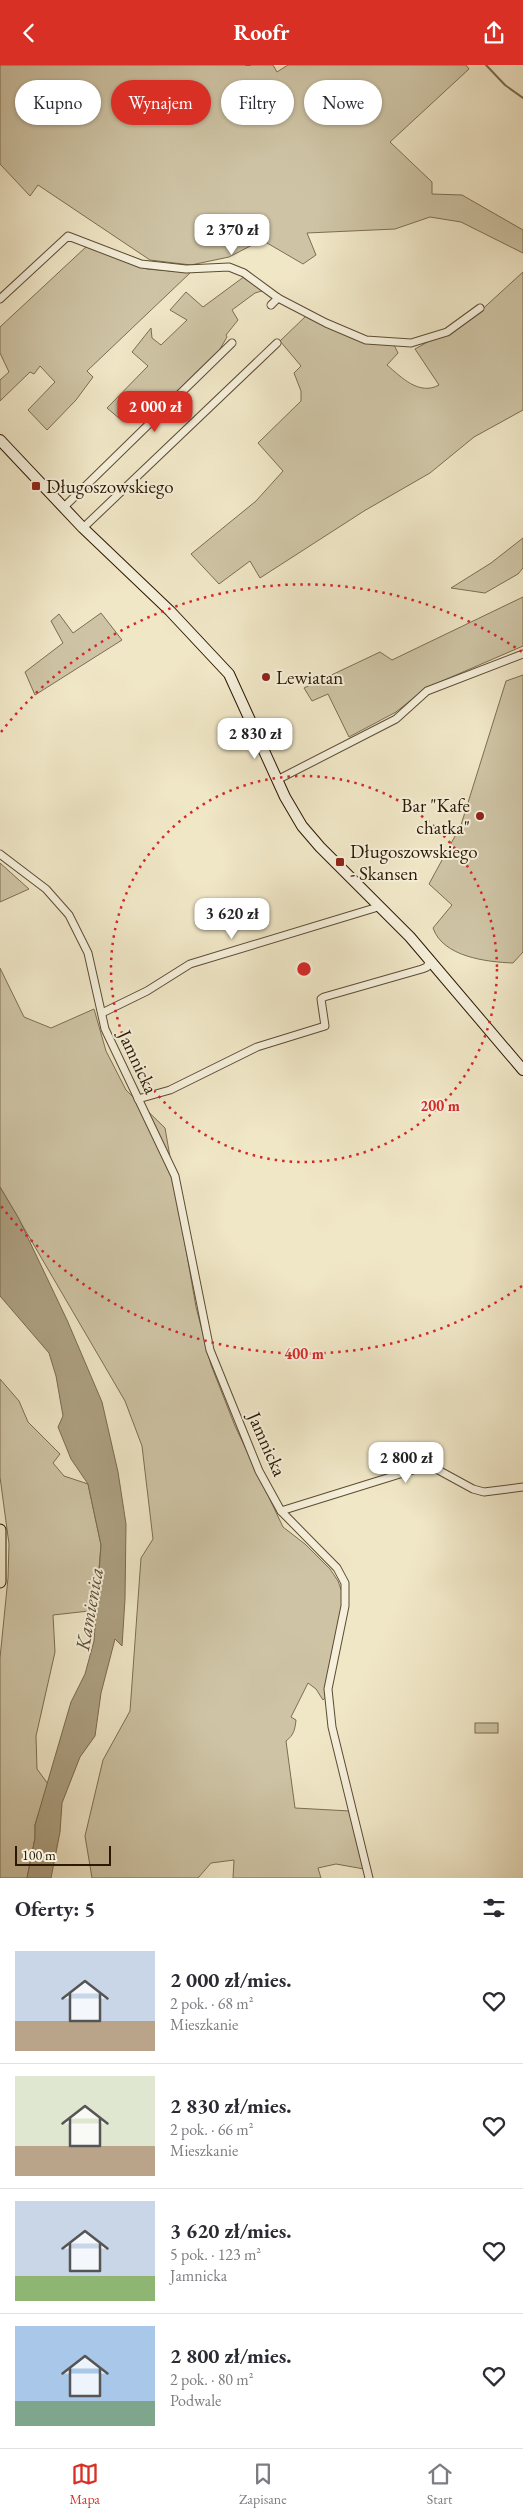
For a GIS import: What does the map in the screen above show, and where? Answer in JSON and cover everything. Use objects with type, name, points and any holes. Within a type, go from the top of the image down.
[{"type":"main road","points":[[0,1530],[0,1583]]},
{"type":"street","points":[[0,299],[68,236],[141,264],[186,269],[229,267],[244,273],[278,298],[326,323],[366,340],[410,343],[447,331],[480,307]]},
{"type":"street","points":[[271,305],[278,298]]},
{"type":"street","points":[[63,507],[232,343]]},
{"type":"street","points":[[83,528],[277,343]]},
{"type":"street","points":[[0,441],[83,528],[170,611],[229,674],[277,780],[302,826],[320,847],[430,959],[523,1070]]},
{"type":"street","points":[[277,780],[396,719],[427,691],[523,654]]},
{"type":"street","name":"Jamnicka","points":[[0,854],[46,889],[69,915],[88,953],[105,1029],[174,1176],[210,1350],[259,1471],[281,1511],[338,1568],[345,1583],[345,1606],[328,1689],[332,1727],[369,1878]]},
{"type":"street","name":"Jamnicka","points":[[102,1013],[147,991],[190,964],[378,907]]},
{"type":"street","points":[[138,1099],[170,1090],[256,1047],[325,1026],[321,999],[324,997],[422,969],[427,967],[430,959]]},
{"type":"street","points":[[281,1511],[429,1465],[473,1489],[484,1492],[523,1487]]},
{"type":"shaded area","points":[[0,65],[273,65],[277,72],[288,65],[466,65],[469,69],[390,142],[432,182],[432,194],[462,195],[523,230],[523,253],[461,222],[430,217],[395,229],[307,233],[316,255],[303,264],[262,240],[229,257],[191,265],[150,260],[38,185],[30,196],[0,164]]},
{"type":"shaded area","points":[[87,246],[147,269],[183,272],[185,270],[190,273],[87,371],[93,377],[76,400],[47,430],[28,410],[55,382],[40,366],[34,374],[30,372],[0,401],[0,380],[9,372],[0,353],[0,327]]},
{"type":"shaded area","points":[[523,272],[523,410],[474,437],[430,473],[364,511],[260,578],[250,561],[219,584],[191,554],[256,501],[283,471],[258,443],[301,401],[301,391],[294,373],[301,366],[280,341],[307,315],[379,344],[394,345],[398,353],[387,365],[411,384],[417,387],[432,388],[439,385],[415,349],[476,315]]},
{"type":"shaded area","points":[[245,276],[265,290],[255,293],[232,310],[238,320],[226,335],[227,337],[220,349],[164,404],[150,391],[120,419],[107,408],[148,366],[132,352],[151,328],[152,338],[161,345],[187,320],[170,310],[186,292],[203,307]]},
{"type":"shaded area","points":[[523,538],[523,568],[518,574],[485,593],[451,588],[491,563]]},
{"type":"shaded area","points":[[523,597],[523,646],[426,688],[396,712],[349,737],[328,694],[312,701],[304,688],[380,652],[392,660]]},
{"type":"shaded area","points":[[101,613],[122,640],[35,695],[25,672],[63,643],[51,621],[59,614],[73,633]]},
{"type":"shaded area","points":[[523,675],[523,952],[513,963],[467,956],[446,946],[438,938],[433,928],[452,905],[429,884],[461,825],[506,681]]},
{"type":"shaded area","points":[[0,863],[29,889],[0,902]]},
{"type":"shaded area","points":[[0,968],[24,1017],[51,1028],[94,1009],[106,1051],[126,1090],[165,1128],[196,1307],[211,1365],[235,1426],[283,1527],[305,1544],[330,1569],[338,1581],[342,1592],[342,1611],[326,1697],[323,1700],[316,1689],[308,1683],[291,1717],[296,1720],[295,1726],[289,1739],[286,1741],[295,1808],[350,1811],[364,1869],[336,1864],[318,1868],[321,1878],[233,1878],[234,1860],[211,1863],[198,1878],[92,1878],[85,1836],[103,1760],[130,1711],[141,1558],[153,1539],[142,1446],[125,1401],[0,1187]]},
{"type":"shaded area","points":[[0,1187],[18,1217],[67,1320],[102,1402],[118,1472],[126,1524],[122,1646],[115,1639],[101,1693],[95,1736],[80,1757],[62,1803],[60,1832],[51,1878],[27,1878],[35,1838],[35,1825],[71,1702],[85,1674],[94,1641],[101,1545],[88,1484],[71,1459],[58,1427],[63,1416],[56,1376],[49,1353],[0,1296]]},
{"type":"shaded area","points":[[0,1379],[19,1401],[28,1422],[60,1454],[53,1463],[64,1476],[88,1484],[101,1545],[96,1603],[89,1611],[53,1615],[55,1652],[36,1736],[37,1769],[48,1784],[35,1825],[35,1838],[27,1878],[0,1878],[0,1658],[8,1578],[9,1544],[0,1477]]},
{"type":"shaded area","points":[[475,1723],[498,1723],[498,1733],[475,1733]]},
{"type":"waterway","points":[[486,65],[505,85],[523,98]]},
{"type":"place","name":"Długoszowskiego","points":[[36,486]]},
{"type":"place","name":"Lewiatan","points":[[266,677]]},
{"type":"place","name":"Bar \"Kafe chatka\"","points":[[480,816]]},
{"type":"place","name":"Długoszowskiego - Skansen","points":[[340,862]]},
{"type":"water label","name":"Kamienica","points":[[89,1609]]}]
